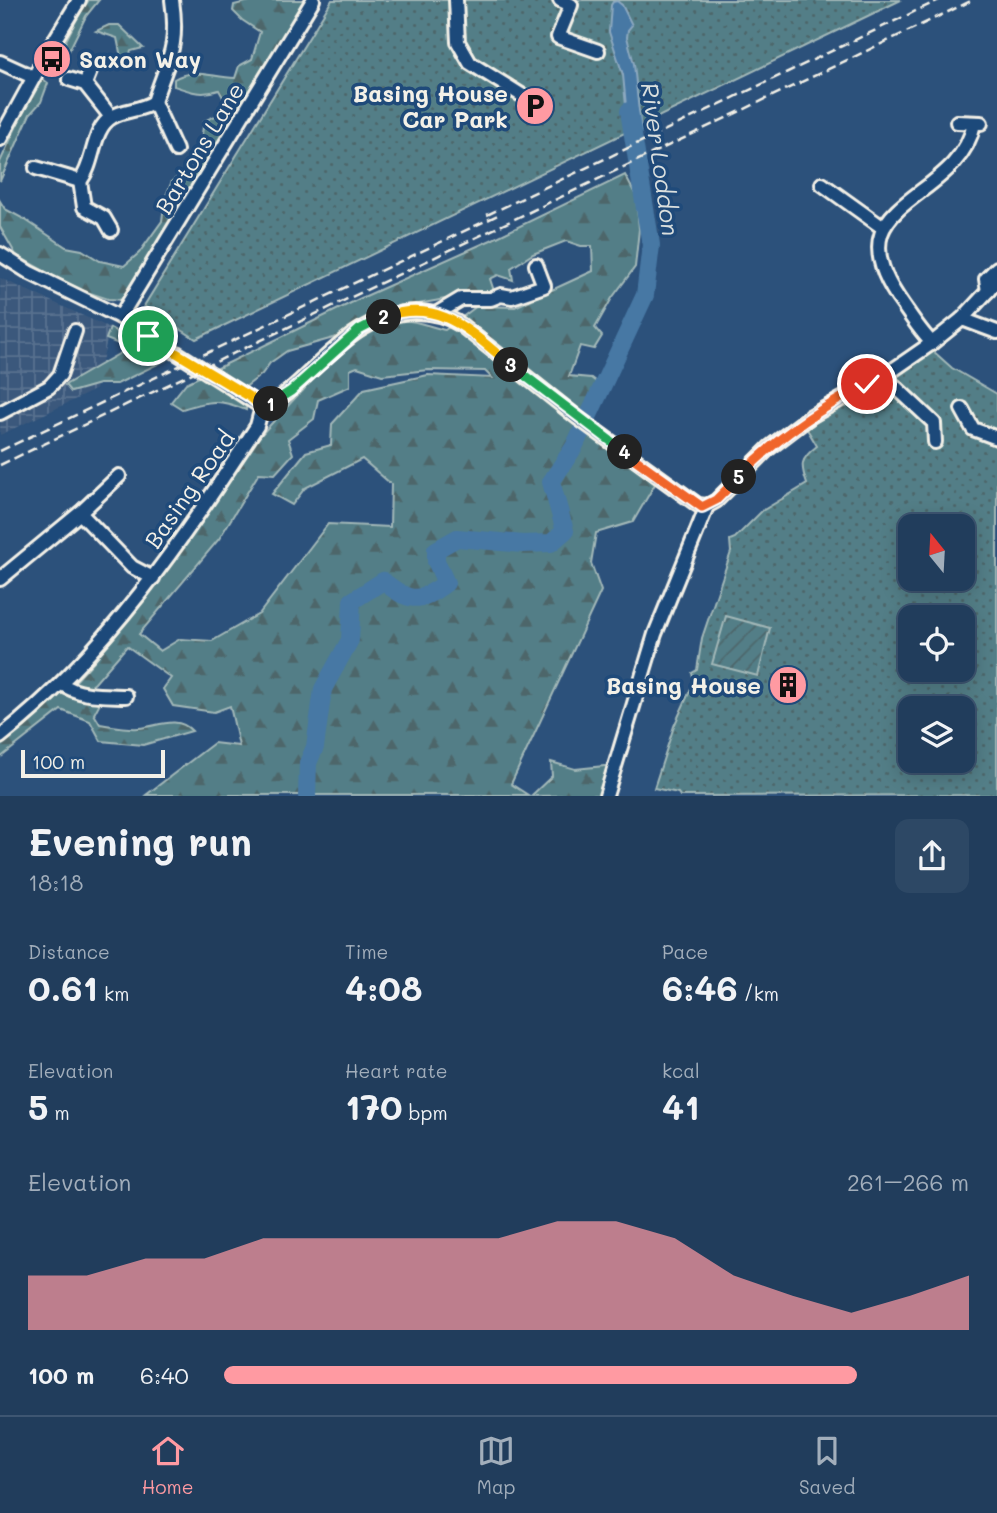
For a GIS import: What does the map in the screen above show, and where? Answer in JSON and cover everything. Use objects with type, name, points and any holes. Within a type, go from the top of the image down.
[{"type":"street","points":[[0,139],[79,0]]},
{"type":"street","points":[[80,181],[85,176],[99,133],[111,117],[147,107],[154,102],[173,51],[176,24],[172,0]]},
{"type":"street","name":"Bartons Lane","points":[[120,317],[313,0]]},
{"type":"street","points":[[456,0],[458,42],[470,64],[531,101]]},
{"type":"street","points":[[560,0],[571,5],[558,37],[598,51]]},
{"type":"street","points":[[0,62],[33,78]]},
{"type":"street","points":[[85,84],[91,69]]},
{"type":"street","points":[[69,79],[85,84],[111,117]]},
{"type":"street","points":[[154,102],[172,128],[176,150]]},
{"type":"street","points":[[932,344],[889,286],[879,256],[882,227],[898,209],[954,164],[971,138],[977,123],[957,121]]},
{"type":"street","points":[[44,186],[42,170],[80,181]]},
{"type":"street","points":[[80,181],[86,209],[107,221],[111,230]]},
{"type":"street","points":[[822,184],[882,227]]},
{"type":"street","points":[[0,254],[30,274],[120,317],[262,407],[291,391],[334,351],[368,325],[393,314],[436,314],[449,317],[578,418],[698,505],[707,506]]},
{"type":"street","points":[[436,314],[461,299],[491,299],[500,295],[512,297],[544,286],[536,265]]},
{"type":"street","points":[[606,796],[654,634],[707,506],[769,448],[811,416],[884,376],[932,344],[962,319],[993,286],[986,279],[997,268]]},
{"type":"street","points":[[461,299],[461,325]]},
{"type":"street","points":[[962,319],[997,332]]},
{"type":"street","points":[[0,413],[49,387],[60,375],[75,331]]},
{"type":"street","points":[[884,376],[934,423],[935,442]]},
{"type":"street","name":"Basing Road","points":[[0,737],[62,684],[91,654],[153,578],[257,426],[262,407]]},
{"type":"street","points":[[962,409],[973,429],[997,438]]},
{"type":"street","points":[[0,579],[80,513],[119,476]]},
{"type":"street","points":[[80,513],[132,567],[153,578]]},
{"type":"street","points":[[62,684],[71,690],[87,694],[126,696]]},
{"type":"shaded area","points":[[617,1],[622,5],[632,25],[627,37],[634,64],[641,131],[629,137],[623,75],[609,32],[613,2]]},
{"type":"shaded area","points":[[0,278],[110,328],[95,390],[0,435]]},
{"type":"green space","points":[[89,0],[99,0],[86,16],[56,77],[50,77],[49,72]]},
{"type":"green space","points":[[254,0],[307,0],[125,300],[108,299],[75,288],[16,255],[0,227],[0,201],[5,209],[66,247],[82,250],[100,261],[124,266],[139,253],[162,221],[165,198],[172,181],[197,165],[204,121],[222,113],[228,106],[219,90],[207,93],[191,91],[174,86],[174,79],[196,73],[235,78],[239,66],[252,59],[260,32],[233,11],[234,5]]},
{"type":"green space","points":[[332,0],[901,0],[196,339],[144,306]]},
{"type":"green space","points":[[109,25],[119,25],[143,48],[131,51],[127,60],[122,62],[117,38],[96,31]]},
{"type":"green space","points":[[38,80],[48,83],[41,102],[30,114],[0,181],[0,162]]},
{"type":"green space","points":[[625,175],[636,196],[639,229],[635,267],[612,298],[595,328],[602,336],[594,349],[580,346],[569,376],[591,378],[600,385],[586,417],[560,410],[655,484],[633,522],[596,533],[591,563],[601,591],[511,784],[528,795],[146,795],[214,743],[239,746],[230,706],[214,712],[173,706],[163,689],[171,678],[127,646],[95,683],[81,694],[102,699],[94,714],[100,724],[134,728],[174,722],[192,731],[143,745],[101,741],[90,721],[61,710],[0,758],[0,744],[74,683],[94,661],[171,562],[259,437],[335,355],[356,338],[392,321],[403,320],[445,330],[477,306],[515,307],[593,271],[592,246],[566,241],[533,254],[511,268],[513,280],[498,275],[490,279],[493,288],[491,293],[408,306],[337,337],[287,351],[244,388],[216,369],[359,299],[491,240]],"holes":[[[357,367],[382,375],[428,370],[485,371],[492,378],[428,375],[364,389],[332,424],[331,445],[306,452],[272,494],[292,505],[305,488],[362,459],[391,484],[390,527],[328,524],[259,614],[212,641],[180,639],[160,651],[139,634],[219,539],[259,473],[275,474],[293,454],[288,439],[314,419],[318,400],[350,386],[350,370]]]},
{"type":"green space","points":[[110,328],[168,359],[117,384],[99,384],[71,392],[65,385],[129,348],[106,339]]},
{"type":"green space","points":[[932,350],[952,368],[997,394],[997,795],[680,796],[678,793],[654,788],[674,726],[694,682],[692,673],[697,670],[702,638],[731,552],[730,540],[762,511],[807,484],[803,463],[817,446],[807,429],[843,404],[846,407],[887,384]]},
{"type":"green space","points":[[201,376],[246,407],[246,410],[214,402],[182,409],[171,402],[186,383]]},
{"type":"green space","points":[[726,616],[770,628],[758,676],[712,664]]},
{"type":"green space","points":[[551,762],[575,769],[615,765],[605,795],[531,796],[552,776]]},
{"type":"waterway","name":"River Loddon","points":[[307,796],[308,763],[315,747],[323,689],[350,640],[352,601],[383,581],[400,593],[414,598],[436,590],[446,583],[436,561],[436,550],[457,538],[523,544],[551,543],[565,531],[551,482],[574,447],[645,295],[651,245],[629,111]]},
{"type":"railway","points":[[487,215],[939,0]]},
{"type":"railway","points":[[0,465],[973,0]]},
{"type":"railway","points":[[0,451],[498,215]]},
{"type":"place","name":"Saxon Way","points":[[52,59]]},
{"type":"place","name":"Basing House Car Park","points":[[535,106]]},
{"type":"place","name":"Basing House","points":[[788,685]]},
{"type":"route","points":[[148,336],[250,397],[262,407],[291,391],[359,330],[377,320],[393,314],[423,312],[449,317],[578,418],[702,507],[716,500],[769,448],[811,416],[867,384]]}]
